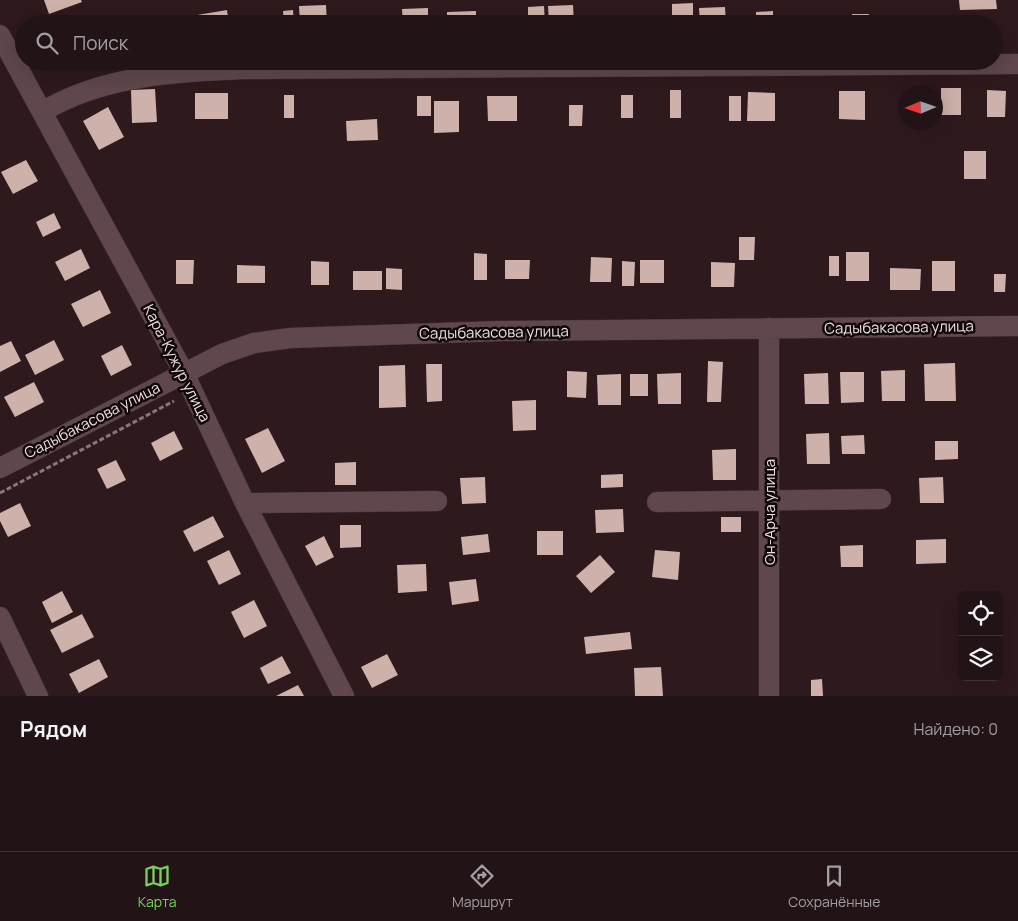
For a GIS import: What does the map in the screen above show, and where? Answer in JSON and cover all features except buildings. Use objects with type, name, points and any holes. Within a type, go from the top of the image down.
[{"type":"street","name":"Кара-Кужур улица","points":[[0,35],[15,62]]},
{"type":"street","points":[[1003,64],[1018,64]]},
{"type":"street","name":"Кара-Кужур улица","points":[[19,70],[184,372],[245,503],[344,696]]},
{"type":"street","points":[[42,112],[63,99],[103,85],[177,72],[212,70]]},
{"type":"street","name":"Садыбакасова улица","points":[[0,468],[184,372],[222,354],[254,343],[290,338],[501,331],[1018,326]]},
{"type":"street","name":"Он-Арча улица","points":[[769,328],[769,696]]},
{"type":"street","points":[[657,502],[881,499]]},
{"type":"street","points":[[245,503],[437,501]]},
{"type":"street","points":[[0,617],[38,696]]},
{"type":"path","points":[[0,493],[179,398]]}]
